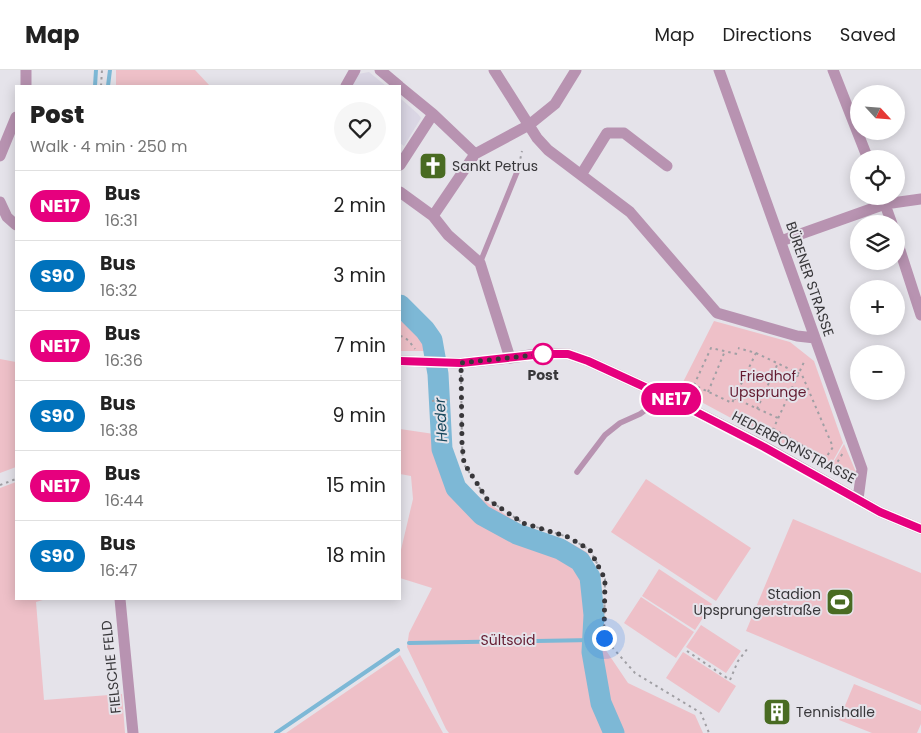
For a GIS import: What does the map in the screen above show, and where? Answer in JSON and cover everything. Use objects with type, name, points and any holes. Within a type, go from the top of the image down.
[{"type":"street","points":[[26,70],[26,85]]},
{"type":"street","points":[[347,85],[356,70]]},
{"type":"street","points":[[380,70],[399,85]]},
{"type":"street","points":[[494,70],[528,125],[548,150],[630,212],[717,313],[797,336],[815,338]]},
{"type":"street","points":[[433,216],[475,154],[528,125],[555,104],[576,70]]},
{"type":"street","name":"BÜRENER STRASSE","points":[[719,70],[862,469],[858,499]]},
{"type":"street","points":[[833,70],[864,150]]},
{"type":"street","points":[[401,87],[475,154]]},
{"type":"street","points":[[401,163],[433,114]]},
{"type":"street","points":[[0,156],[15,119]]},
{"type":"street","points":[[581,175],[607,133],[624,133],[667,166]]},
{"type":"street","points":[[401,193],[433,216],[448,235],[480,263],[510,358]]},
{"type":"street","points":[[905,199],[921,199]]},
{"type":"street","points":[[0,202],[7,217],[15,224]]},
{"type":"street","points":[[781,241],[871,205]]},
{"type":"street","points":[[905,265],[920,310]]},
{"type":"street","name":"HEDERBORNSTRASSE","points":[[401,361],[456,363],[543,354],[568,354],[661,394],[764,447],[880,512],[921,529]]},
{"type":"street","name":"FIELSCHE FELD","points":[[120,600],[133,733]]},
{"type":"lane","points":[[480,263],[517,172]]},
{"type":"lane","points":[[576,472],[605,435],[620,423],[648,409],[661,394]]},
{"type":"path","points":[[102,70],[102,85]]},
{"type":"path","points":[[517,172],[522,151]]},
{"type":"path","points":[[401,336],[415,349],[420,362]]},
{"type":"path","points":[[737,354],[711,348],[694,385],[732,403],[756,353]]},
{"type":"path","points":[[738,348],[756,353],[802,375],[832,447],[825,459],[774,429]]},
{"type":"path","points":[[708,392],[725,351]]},
{"type":"path","points":[[764,447],[804,362]]},
{"type":"path","points":[[456,363],[464,463],[487,499],[523,523],[568,537],[590,550],[605,579],[604,638],[635,673],[701,712],[709,733]]},
{"type":"path","points":[[757,408],[778,363]]},
{"type":"path","points":[[734,398],[778,418]]},
{"type":"path","points":[[432,401],[448,400]]},
{"type":"path","points":[[826,481],[851,438]]},
{"type":"path","points":[[0,484],[15,479]]},
{"type":"path","points":[[687,651],[730,680],[738,661],[748,648]]},
{"type":"shaded area","points":[[369,72],[385,85],[352,85],[358,74]]},
{"type":"shaded area","points":[[401,99],[421,118],[404,146],[401,144]]},
{"type":"green space","points":[[116,70],[195,70],[209,85],[116,85]]},
{"type":"green space","points":[[401,321],[419,335],[425,351],[401,351]]},
{"type":"green space","name":"Friedhof Upsprunge","points":[[714,321],[790,342],[814,361],[843,443],[828,470],[679,390]]},
{"type":"green space","points":[[0,359],[15,362],[15,467],[0,473]]},
{"type":"green space","name":"Sültsoid","points":[[401,429],[434,434],[433,450],[438,467],[437,452],[445,442],[459,484],[526,528],[569,542],[588,553],[599,579],[601,643],[628,683],[695,715],[703,733],[449,733],[407,647],[409,633],[432,588],[401,578],[401,550],[413,499],[411,476],[401,474]]},
{"type":"green space","points":[[844,444],[856,472],[855,476],[849,480],[829,470]]},
{"type":"green space","points":[[646,479],[751,548],[716,601],[611,532]]},
{"type":"green space","points":[[15,482],[15,600],[43,600],[36,602],[44,700],[122,694],[125,733],[0,733],[0,488]]},
{"type":"green space","name":"Stadion Upsprungerstraße","points":[[793,519],[921,573],[921,705],[746,631]]},
{"type":"green space","points":[[659,569],[712,604],[695,630],[642,596]]},
{"type":"green space","points":[[641,597],[694,632],[676,658],[624,623]]},
{"type":"green space","points":[[701,625],[741,651],[726,673],[686,647]]},
{"type":"green space","points":[[683,652],[736,686],[719,713],[666,678]]},
{"type":"green space","points":[[400,655],[443,733],[286,733]]},
{"type":"green space","points":[[854,684],[921,711],[921,724],[917,733],[872,733],[839,720]]},
{"type":"waterway","name":"Heder","points":[[95,85],[96,70]]},
{"type":"waterway","name":"Heder","points":[[108,85],[110,70]]},
{"type":"waterway","name":"Heder","points":[[401,306],[425,330],[432,340],[438,374],[442,449],[456,488],[482,515],[517,534],[560,549],[580,561],[590,577],[594,615],[592,652],[601,703],[614,733]]},
{"type":"waterway","points":[[409,643],[593,640]]},
{"type":"waterway","points":[[276,733],[398,650]]},
{"type":"bus line","name":"NE17","points":[[401,361],[461,363],[543,354],[568,354],[588,361],[673,400],[764,447],[880,512],[921,529]]},
{"type":"place","name":"Sankt Petrus","points":[[433,166]]},
{"type":"place","name":"Post","points":[[543,354]]},
{"type":"place","name":"Stadion Upsprungerstraße","points":[[840,602]]},
{"type":"place","name":"Tennishalle","points":[[777,712]]},
{"type":"route","points":[[543,354],[461,363],[464,463],[487,499],[523,523],[568,537],[590,550],[605,579],[604,638]]}]
